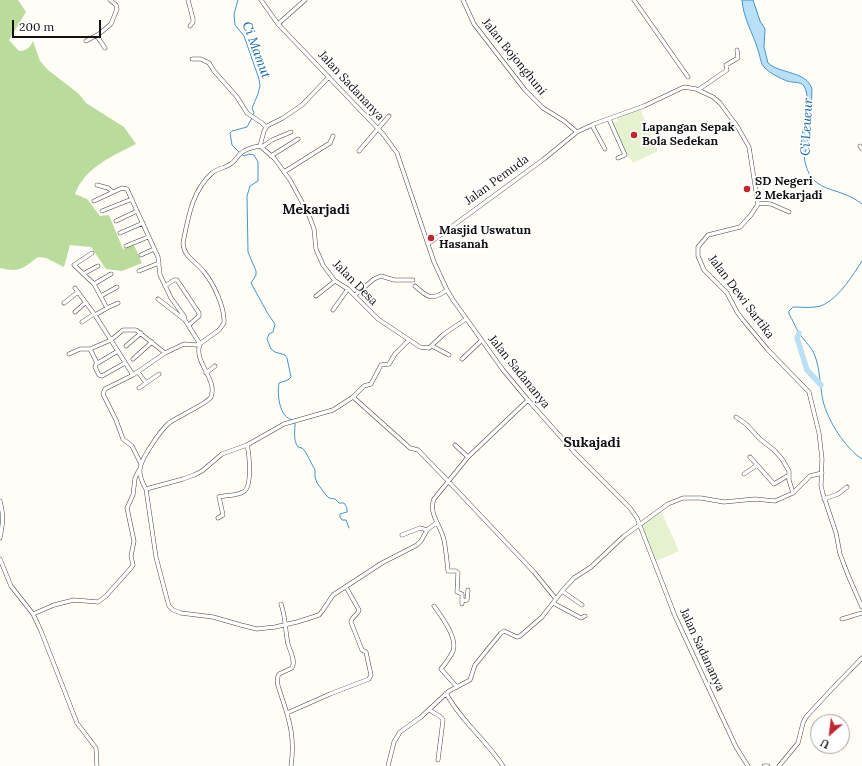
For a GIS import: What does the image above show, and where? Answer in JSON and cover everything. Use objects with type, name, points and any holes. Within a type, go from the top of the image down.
[{"type":"street","points":[[86,42],[97,36],[110,25],[113,20],[117,7],[110,0]]},
{"type":"street","points":[[188,0],[193,19],[190,26]]},
{"type":"street","name":"Jalan Sadananya","points":[[261,0],[278,24],[378,129],[397,153],[428,244],[447,290],[481,341],[528,400],[581,459],[630,508],[637,518],[675,616],[736,747],[748,766]]},
{"type":"street","points":[[278,24],[298,8],[305,0]]},
{"type":"street","name":"Jalan Bojonghuni","points":[[463,0],[474,24],[525,90],[543,108],[564,121],[577,132]]},
{"type":"street","points":[[634,0],[688,76]]},
{"type":"street","points":[[97,36],[104,48]]},
{"type":"street","points":[[698,90],[728,70],[726,65],[738,58],[737,50]]},
{"type":"street","points":[[192,59],[201,59],[209,63],[237,96],[247,113],[262,123],[266,128]]},
{"type":"street","points":[[261,146],[266,128],[302,105],[329,77]]},
{"type":"street","points":[[577,132],[644,106],[682,88],[698,90],[713,97],[720,103],[733,119],[745,139],[749,147],[758,203],[771,204],[789,212]]},
{"type":"street","points":[[359,151],[389,116]]},
{"type":"street","points":[[608,119],[625,155],[618,158]]},
{"type":"street","points":[[592,125],[605,149]]},
{"type":"street","points":[[33,614],[54,605],[74,600],[98,602],[106,596],[133,565],[131,556],[134,541],[127,508],[133,495],[135,478],[141,464],[154,442],[168,424],[210,399],[211,386],[198,348],[200,344],[219,330],[224,323],[220,301],[211,281],[184,252],[183,243],[191,205],[194,198],[212,173],[217,169],[230,165],[241,154],[250,148],[261,146],[291,132]]},
{"type":"street","name":"Jalan Pemuda","points":[[428,244],[544,159],[577,132]]},
{"type":"street","points":[[284,172],[330,143],[332,136]]},
{"type":"street","points":[[271,156],[298,139]]},
{"type":"street","name":"Jalan Desa","points":[[261,146],[290,180],[308,213],[314,229],[315,246],[323,265],[335,281],[355,295],[364,307],[378,320],[423,348],[432,346],[449,355]]},
{"type":"street","points":[[97,185],[108,188],[113,192]]},
{"type":"street","points":[[94,201],[122,188],[126,188],[154,249],[159,263],[160,275],[171,298],[184,316],[185,320]]},
{"type":"street","points":[[102,211],[132,199]]},
{"type":"street","name":"Jalan Dewi Sartika","points":[[758,203],[751,215],[740,227],[708,235],[698,247],[698,256],[704,270],[727,293],[743,320],[768,350],[809,392],[819,436],[824,499],[836,533],[838,548],[862,607]]},
{"type":"street","points":[[116,221],[137,211]]},
{"type":"street","points":[[120,233],[143,223]]},
{"type":"street","points":[[126,246],[148,237]]},
{"type":"street","points":[[141,255],[154,249]]},
{"type":"street","points":[[92,253],[74,265],[94,284],[108,308]]},
{"type":"street","points":[[139,271],[159,263]]},
{"type":"street","points":[[83,274],[98,266]]},
{"type":"street","points":[[94,284],[111,274]]},
{"type":"street","points":[[355,295],[374,279],[381,276],[394,280],[413,280]]},
{"type":"street","points":[[165,286],[174,280],[177,280],[199,312],[199,316],[189,325]]},
{"type":"street","points":[[316,296],[335,281]]},
{"type":"street","points":[[415,286],[431,298],[439,296],[447,290]]},
{"type":"street","points":[[101,296],[117,287]]},
{"type":"street","points":[[75,288],[95,315],[133,375]]},
{"type":"street","points":[[332,310],[348,289]]},
{"type":"street","points":[[64,303],[78,292]]},
{"type":"street","points":[[164,304],[171,298]]},
{"type":"street","points":[[158,299],[185,320],[200,344]]},
{"type":"street","points":[[74,312],[85,303]]},
{"type":"street","points":[[82,322],[118,303]]},
{"type":"street","points":[[432,346],[444,334],[466,319]]},
{"type":"street","points":[[69,354],[80,349],[90,349],[111,340],[124,330],[135,330],[165,353]]},
{"type":"street","points":[[126,346],[141,334]]},
{"type":"street","points":[[146,489],[194,475],[202,471],[218,456],[247,444],[274,429],[333,410],[353,397],[364,386],[371,384],[381,365],[389,364],[394,354],[409,340]]},
{"type":"street","points":[[462,359],[481,341]]},
{"type":"street","points":[[133,358],[152,342]]},
{"type":"street","points":[[141,464],[132,446],[123,439],[116,420],[103,394],[105,389],[133,375],[165,353],[184,344],[200,344]]},
{"type":"street","points":[[90,349],[97,363],[96,367],[99,375],[101,376],[125,363]]},
{"type":"street","points":[[97,363],[118,351]]},
{"type":"street","points":[[206,373],[215,366]]},
{"type":"street","points":[[138,372],[146,383]]},
{"type":"street","points":[[139,388],[159,374]]},
{"type":"street","points":[[353,397],[410,448],[418,450],[534,572],[556,599]]},
{"type":"street","points":[[468,590],[467,600],[462,602],[462,594],[458,592],[458,573],[456,571],[448,571],[444,539],[436,522],[432,503],[448,481],[468,458],[528,400]]},
{"type":"street","points":[[736,417],[746,424],[782,459],[789,469],[793,493]]},
{"type":"street","points":[[218,518],[223,514],[219,497],[243,492],[248,487],[250,458],[247,444]]},
{"type":"street","points":[[455,445],[468,458]]},
{"type":"street","points":[[750,457],[774,484],[789,475]]},
{"type":"street","points":[[744,474],[757,465]]},
{"type":"street","points":[[139,470],[142,482],[146,489],[159,568],[166,599],[173,610],[181,613],[213,616],[257,629],[275,627],[319,615],[333,595],[382,563],[417,544],[421,541],[427,530],[436,522]]},
{"type":"street","points":[[388,766],[394,742],[400,732],[430,710],[446,693],[470,680],[475,665],[501,632],[504,631],[515,637],[519,637],[542,617],[574,578],[591,567],[612,547],[668,504],[683,498],[701,498],[727,502],[755,499],[773,501],[782,499],[793,493],[810,476],[822,473]]},
{"type":"street","points":[[824,499],[838,494],[847,487]]},
{"type":"street","points":[[0,502],[4,514],[0,538]]},
{"type":"street","points":[[402,535],[420,528],[427,530]]},
{"type":"street","points":[[0,559],[15,593],[33,614],[77,723],[96,748],[97,766]]},
{"type":"street","points":[[287,713],[369,678],[372,675],[366,652],[362,650],[350,620],[359,612],[359,610],[346,587]]},
{"type":"street","points":[[562,591],[582,605]]},
{"type":"street","points":[[553,603],[581,618],[585,616]]},
{"type":"street","points":[[281,604],[294,665],[292,668],[279,674],[277,681],[287,713],[293,741],[291,766]]},
{"type":"street","points":[[434,606],[445,622],[452,636],[454,646],[442,671],[457,687]]},
{"type":"street","points":[[842,619],[862,613]]},
{"type":"street","points":[[779,766],[798,743],[806,717],[839,680],[862,658]]},
{"type":"street","points":[[446,693],[460,714],[501,765]]},
{"type":"street","points":[[430,710],[440,716],[443,720],[438,760]]},
{"type":"green space","points":[[0,0],[18,0],[26,12],[9,40],[19,51],[28,49],[33,41],[40,61],[48,70],[79,94],[86,103],[124,127],[136,144],[109,158],[93,169],[86,176],[75,194],[87,199],[100,216],[109,215],[123,249],[134,245],[142,263],[122,271],[106,269],[91,247],[70,245],[64,267],[46,258],[38,257],[29,264],[17,270],[0,268]]},
{"type":"green space","name":"Lapangan Sepak Bola Sedekan","points":[[640,109],[658,151],[633,163],[621,146],[612,123],[618,121],[617,118]]},
{"type":"green space","points":[[661,511],[679,551],[654,562],[641,524]]},
{"type":"water","points":[[742,0],[753,0],[760,21],[765,29],[764,47],[768,63],[773,67],[805,79],[812,89],[809,132],[804,157],[800,153],[807,98],[804,86],[800,83],[784,80],[764,67],[746,19]]},
{"type":"waterway","name":"Ci Mamut","points":[[238,0],[234,14],[235,25],[244,36],[260,86],[252,108],[254,113],[253,115]]},
{"type":"waterway","name":"Ci Mamut","points":[[239,152],[232,145],[230,133],[232,131],[247,127],[252,118]]},
{"type":"waterway","name":"Ci Mamut","points":[[241,154],[244,156],[249,154],[254,155],[258,162],[258,181],[250,186],[247,196],[248,252],[256,271],[256,275],[251,283],[275,324],[273,332],[269,334],[267,339],[271,349],[285,355],[287,358],[291,377],[288,380],[279,383],[278,393],[282,410],[288,418],[293,420]]},
{"type":"waterway","name":"Ci Leueur","points":[[804,156],[807,169],[812,178],[818,183],[826,188],[853,198],[862,204]]},
{"type":"waterway","name":"Ci Leueur","points":[[862,261],[846,285],[831,300],[822,306],[793,307],[789,311],[789,314],[798,331],[815,356],[825,409],[833,425],[849,448],[862,459]]},
{"type":"waterway","name":"Ci Leueur","points":[[799,333],[797,338],[807,370],[821,385]]},
{"type":"waterway","name":"Ci Mamut","points":[[294,422],[296,444],[305,451],[315,470],[317,483],[326,495],[329,498],[335,499],[339,503],[344,503],[347,508],[347,512],[340,514],[340,517],[342,520],[346,520],[349,528]]},
{"type":"place","name":"Lapangan Sepak Bola Sedekan","points":[[634,135]]},
{"type":"place","name":"SD Negeri 2 Mekarjadi","points":[[747,189]]},
{"type":"place","name":"Masjid Uswatun Hasanah","points":[[431,238]]},
{"type":"district","name":"Mekarjadi","points":[[316,210]]},
{"type":"district","name":"Sukajadi","points":[[592,443]]}]
